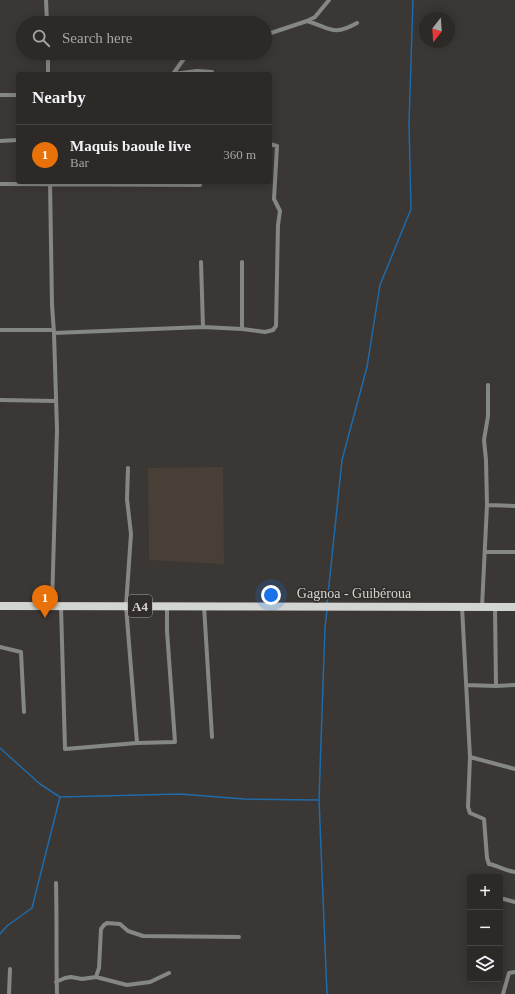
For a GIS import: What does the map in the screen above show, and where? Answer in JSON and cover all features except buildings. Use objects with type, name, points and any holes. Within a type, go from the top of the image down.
[{"type":"main road","name":"Gagnoa - Guibéroua","points":[[0,606],[515,607]]},
{"type":"street","points":[[46,0],[47,16]]},
{"type":"street","points":[[272,33],[315,17],[329,0]]},
{"type":"street","points":[[307,21],[330,31],[344,30],[357,23]]},
{"type":"street","points":[[48,60],[48,72]]},
{"type":"street","points":[[174,72],[183,60]]},
{"type":"street","points":[[189,72],[212,72]]},
{"type":"street","points":[[0,95],[16,94]]},
{"type":"street","points":[[0,140],[16,140]]},
{"type":"street","points":[[0,330],[54,332],[203,327],[242,328],[265,332],[273,330],[276,326],[278,225],[280,211],[274,199],[276,146],[272,145]]},
{"type":"street","points":[[0,184],[16,184]]},
{"type":"street","points":[[50,184],[52,305],[56,401],[56,606],[65,749],[175,742],[166,631],[166,606]]},
{"type":"street","points":[[125,184],[200,185]]},
{"type":"street","points":[[201,262],[203,327]]},
{"type":"street","points":[[242,262],[242,328]]},
{"type":"street","points":[[482,607],[486,552],[487,505],[484,440],[488,416],[488,385]]},
{"type":"street","points":[[0,400],[56,401]]},
{"type":"street","points":[[128,468],[128,499],[131,534],[126,606],[137,744]]},
{"type":"street","points":[[487,505],[515,506]]},
{"type":"street","points":[[486,552],[515,552]]},
{"type":"street","points":[[204,606],[212,737]]},
{"type":"street","points":[[462,607],[470,758],[468,807],[470,813],[484,819],[487,858],[489,864],[500,866],[509,871],[515,872]]},
{"type":"street","points":[[495,607],[496,686]]},
{"type":"street","points":[[0,647],[21,652],[24,712]]},
{"type":"street","points":[[466,685],[515,685]]},
{"type":"street","points":[[470,758],[515,769]]},
{"type":"street","points":[[56,883],[57,994]]},
{"type":"street","points":[[503,899],[515,902]]},
{"type":"street","points":[[96,977],[99,968],[101,929],[107,923],[120,924],[128,931],[143,936],[239,937]]},
{"type":"street","points":[[9,994],[10,969]]},
{"type":"street","points":[[503,994],[509,973],[515,972]]},
{"type":"street","points":[[56,982],[71,977],[82,979],[96,977],[126,984],[150,982],[169,973]]},
{"type":"shaded area","points":[[223,467],[224,564],[149,560],[148,468]]},
{"type":"waterway","points":[[327,604],[342,460],[367,367],[380,285],[411,209],[409,124],[413,0]]},
{"type":"waterway","points":[[327,610],[325,627],[319,800],[327,994]]},
{"type":"waterway","points":[[0,748],[40,784],[60,797]]},
{"type":"waterway","points":[[0,934],[7,926],[32,908],[60,797],[180,794],[244,799],[319,800]]},
{"type":"place","name":"Maquis baoule live","points":[[45,618]]}]
